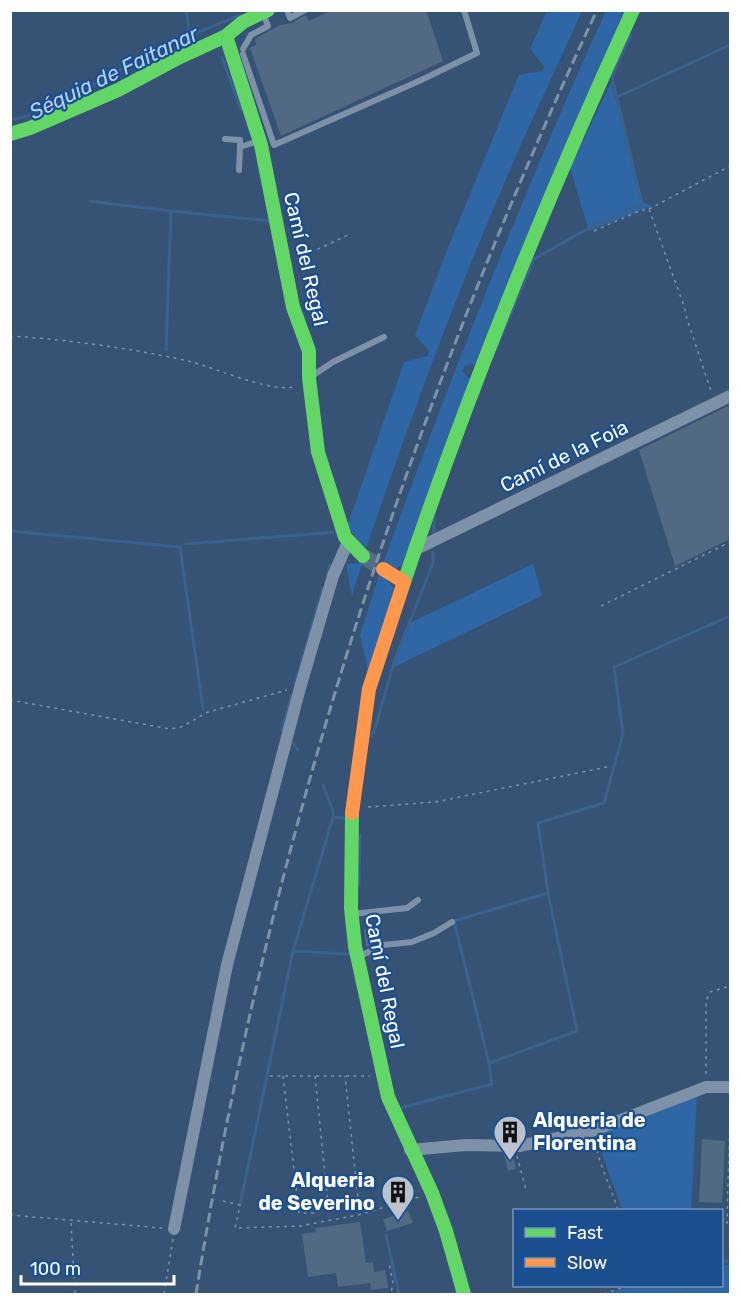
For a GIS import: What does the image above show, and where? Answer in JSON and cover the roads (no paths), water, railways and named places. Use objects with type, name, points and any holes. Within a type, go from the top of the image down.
[{"type":"street","name":"Camí del Regal","points":[[464,1294],[446,1231],[432,1193],[410,1150],[388,1097],[364,1009],[352,914],[352,809],[369,689],[392,624],[414,550],[524,261],[590,104],[633,10]]},
{"type":"street","points":[[10,134],[95,101],[226,36],[243,22],[266,12]]},
{"type":"street","name":"Camí del Regal","points":[[226,36],[260,141],[293,307],[309,351],[309,378],[318,452],[345,537],[363,556]]},
{"type":"street","name":"Camí de la Foia","points":[[414,550],[730,396]]},
{"type":"street","points":[[174,1228],[227,965],[300,688],[333,576],[348,542]]},
{"type":"street","points":[[383,569],[404,582]]},
{"type":"street","points":[[410,1150],[466,1145],[514,1146],[592,1131],[706,1087],[730,1087]]},
{"type":"lane","points":[[287,10],[290,18],[305,10]]},
{"type":"lane","points":[[266,12],[268,26],[251,35],[243,52],[274,145],[477,53],[464,10]]},
{"type":"lane","points":[[225,139],[240,140],[239,170]]},
{"type":"lane","points":[[240,147],[260,141]]},
{"type":"lane","points":[[309,378],[333,362],[384,337]]},
{"type":"lane","points":[[352,914],[407,908],[418,900]]},
{"type":"lane","points":[[357,957],[383,945],[412,942],[452,922]]},
{"type":"waterway","points":[[186,10],[190,35]]},
{"type":"waterway","name":"Séquia de Faitanar","points":[[10,120],[32,115],[86,89],[156,50],[240,15]]},
{"type":"waterway","points":[[496,349],[534,259],[587,229],[642,204],[612,77],[631,35]]},
{"type":"waterway","points":[[617,97],[730,45]]},
{"type":"waterway","points":[[222,57],[241,110]]},
{"type":"waterway","points":[[90,201],[171,211],[166,350]]},
{"type":"waterway","points":[[171,211],[271,221]]},
{"type":"waterway","points":[[434,516],[434,532]]},
{"type":"waterway","points":[[10,531],[180,547],[203,708]]},
{"type":"waterway","points":[[185,544],[337,532]]},
{"type":"waterway","points":[[370,736],[374,732],[395,659],[433,563],[433,552]]},
{"type":"waterway","points":[[327,576],[330,565]]},
{"type":"waterway","points":[[295,684],[323,588]]},
{"type":"waterway","points":[[400,1108],[492,1084],[489,1063],[577,1031],[548,893],[538,823],[604,803],[623,734],[614,667],[730,616]]},
{"type":"waterway","points":[[282,730],[291,696]]},
{"type":"waterway","points":[[293,743],[298,750]]},
{"type":"waterway","points":[[323,785],[333,817],[344,818]]},
{"type":"waterway","points":[[240,1205],[293,951],[333,817]]},
{"type":"waterway","points":[[359,886],[360,835]]},
{"type":"waterway","points":[[489,1063],[454,921],[548,893]]},
{"type":"waterway","points":[[294,951],[349,954]]},
{"type":"waterway","points":[[386,1235],[399,1294]]},
{"type":"waterway","points":[[723,1262],[730,1261]]},
{"type":"waterway","points":[[686,1287],[687,1294]]},
{"type":"waterway","points":[[444,1294],[458,1293]]},
{"type":"tunnel","points":[[363,556],[383,569]]},
{"type":"railway","points":[[196,1294],[226,1128],[262,963],[304,800],[352,638],[405,478],[464,320],[528,164],[597,10]]},
{"type":"place","name":"Alqueria de Florentina","points":[[510,1161]]},
{"type":"place","name":"Alqueria de Severino","points":[[398,1221]]}]
